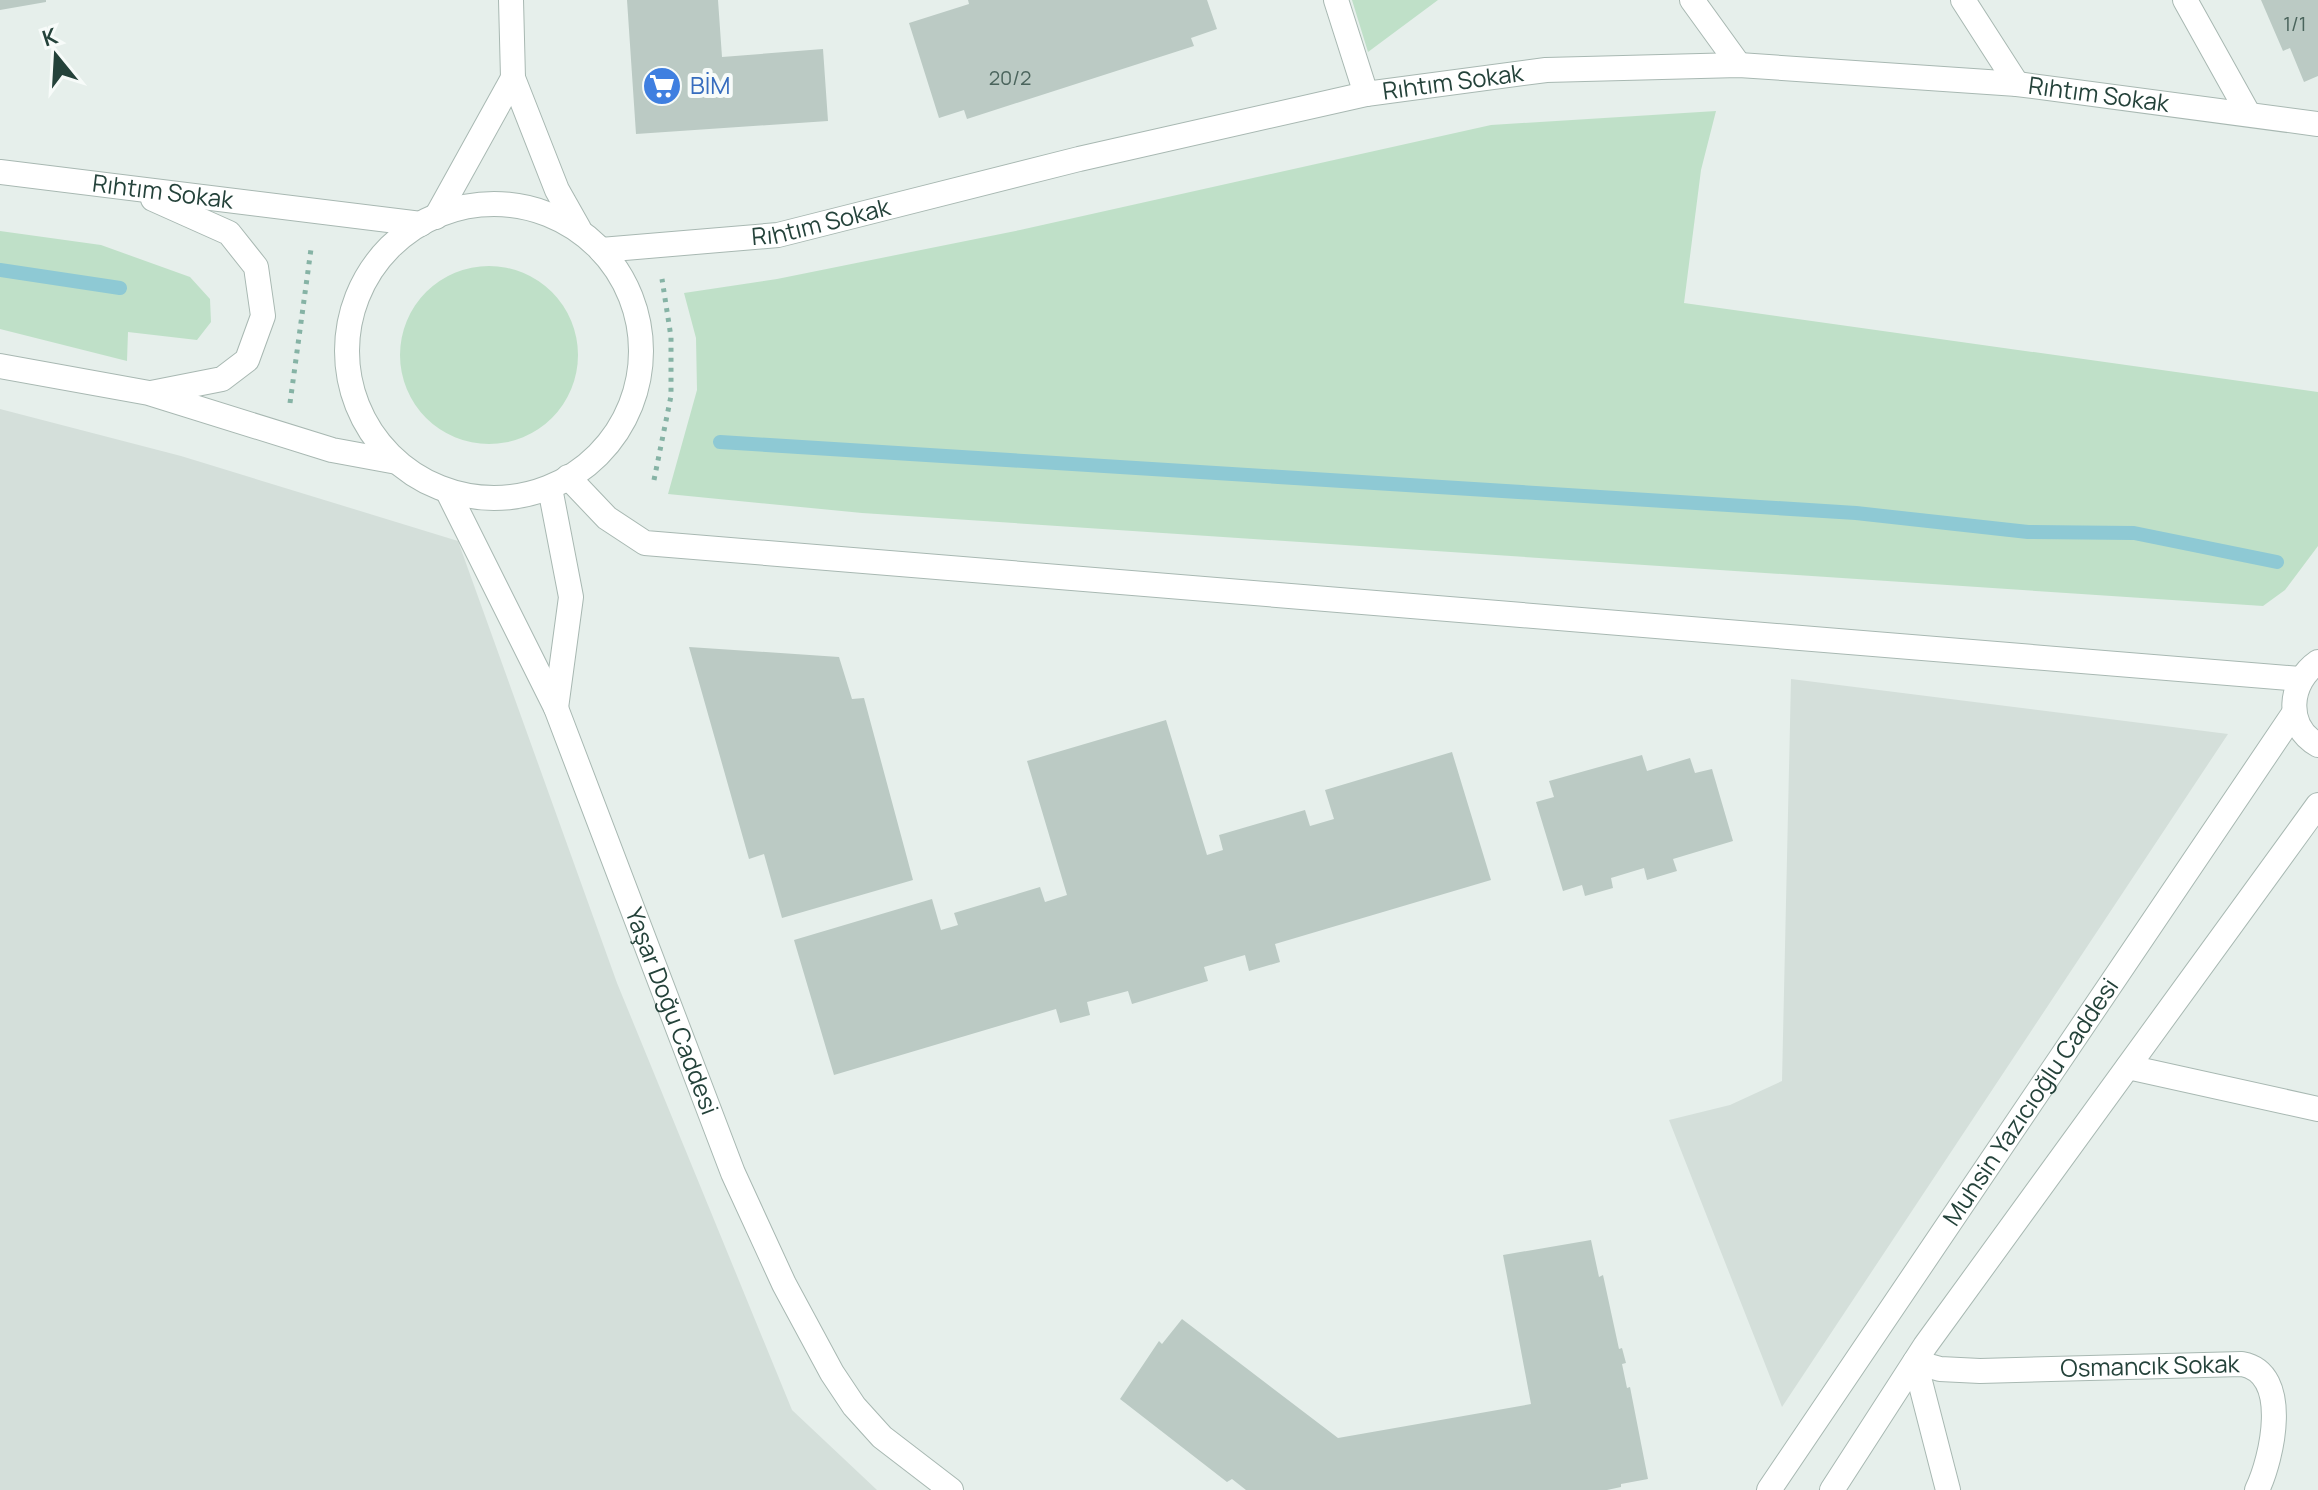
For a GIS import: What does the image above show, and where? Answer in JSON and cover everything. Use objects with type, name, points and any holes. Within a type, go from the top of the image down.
[{"type":"street","points":[[511,0],[513,78],[551,176],[579,229]]},
{"type":"street","points":[[1336,0],[1366,94]]},
{"type":"street","points":[[1692,0],[1739,65]]},
{"type":"street","points":[[1963,0],[2017,84]]},
{"type":"street","points":[[2185,0],[2248,113]]},
{"type":"street","name":"Rıhtım Sokak","points":[[601,250],[778,235],[1079,159],[1366,94],[1546,70],[1739,65],[2017,84],[2318,124]]},
{"type":"street","points":[[428,220],[513,78]]},
{"type":"street","name":"Rıhtım Sokak","points":[[0,172],[428,220]]},
{"type":"street","points":[[128,188],[229,233],[256,267],[263,316],[247,360],[222,379],[149,393]]},
{"type":"street","points":[[497,203],[540,210],[579,229],[611,259],[632,295],[642,337],[640,380],[622,427],[590,465],[559,482],[498,499],[448,492],[405,470],[371,433],[350,388],[346,338],[359,291],[382,254],[415,226],[455,208],[497,203]]},
{"type":"street","points":[[0,366],[149,393],[332,450],[397,462]]},
{"type":"street","points":[[559,482],[645,543],[2300,679]]},
{"type":"street","points":[[556,708],[571,597],[559,482]]},
{"type":"street","name":"Yaşar Doğu Caddesi","points":[[448,492],[556,708],[733,1173],[784,1284],[832,1373],[854,1406],[882,1437],[951,1490]]},
{"type":"street","points":[[2318,662],[2300,679],[2294,695],[2294,713],[2300,728],[2318,745]]},
{"type":"street","name":"Muhsin Yazıcıoğlu Caddesi","points":[[1769,1490],[2294,713]]},
{"type":"street","points":[[1832,1490],[1915,1362],[2318,805]]},
{"type":"street","points":[[2128,1067],[2318,1109]]},
{"type":"street","points":[[1915,1362],[1948,1490]]},
{"type":"street","name":"Osmancık Sokak","points":[[1915,1362],[1940,1369],[1980,1371],[2252,1366],[2261,1371],[2271,1393],[2274,1423],[2270,1458],[2257,1490]]},
{"type":"path","points":[[289,406],[311,249]]},
{"type":"path","points":[[654,480],[671,396],[671,337],[661,272]]},
{"type":"shaded area","points":[[0,409],[181,456],[458,541],[617,983],[792,1410],[877,1490],[0,1490]]},
{"type":"shaded area","points":[[1791,679],[2228,734],[1782,1407],[1669,1120],[1730,1105],[1782,1081]]},
{"type":"green space","points":[[1352,0],[1438,0],[1368,52]]},
{"type":"green space","points":[[1716,111],[1701,170],[1684,303],[2318,392],[2318,546],[2285,590],[2263,606],[862,513],[668,494],[697,390],[696,338],[684,293],[777,279],[1020,230],[1491,125]]},
{"type":"green space","points":[[0,231],[101,245],[190,277],[210,299],[211,322],[197,340],[128,332],[127,361],[0,329]]},
{"type":"green space","points":[[489,266],[523,273],[552,292],[571,321],[578,355],[571,389],[552,418],[523,437],[489,444],[455,437],[426,418],[407,389],[400,355],[407,321],[426,292],[455,273]]},
{"type":"building","points":[[0,0],[46,0],[46,2],[0,10]]},
{"type":"building","points":[[627,0],[718,0],[722,57],[823,49],[828,121],[636,134]]},
{"type":"building","points":[[968,0],[1207,0],[1217,29],[1191,38],[1194,46],[967,119],[964,110],[939,118],[909,23],[969,4]]},
{"type":"building","points":[[2261,0],[2318,0],[2318,76],[2304,82],[2290,48],[2283,51]]},
{"type":"building","points":[[689,647],[839,657],[852,699],[864,698],[913,880],[782,918],[764,854],[749,859]]},
{"type":"building","points":[[1166,720],[1207,855],[1223,850],[1219,835],[1305,810],[1310,826],[1334,819],[1325,790],[1452,752],[1491,880],[1275,944],[1280,962],[1249,971],[1245,955],[1204,967],[1208,981],[1132,1004],[1128,991],[1087,1002],[1090,1015],[1060,1023],[1056,1009],[834,1075],[794,940],[932,899],[941,930],[958,925],[954,913],[1040,887],[1045,902],[1067,895],[1027,761]]},
{"type":"building","points":[[1642,755],[1647,771],[1690,758],[1695,773],[1712,769],[1733,841],[1673,859],[1677,871],[1647,880],[1644,868],[1611,878],[1613,888],[1585,896],[1582,885],[1563,891],[1536,802],[1554,797],[1549,781]]},
{"type":"building","points":[[1591,1240],[1599,1277],[1603,1275],[1619,1349],[1622,1348],[1626,1363],[1622,1364],[1627,1388],[1630,1387],[1648,1479],[1607,1490],[1246,1490],[1232,1479],[1227,1482],[1120,1399],[1159,1341],[1162,1344],[1182,1319],[1338,1438],[1531,1404],[1503,1255]]},
{"type":"waterway","points":[[0,270],[120,288]]},
{"type":"waterway","points":[[720,442],[1856,513],[2028,532],[2134,533],[2277,562]]},
{"type":"place","name":"BİM","points":[[662,86]]}]
